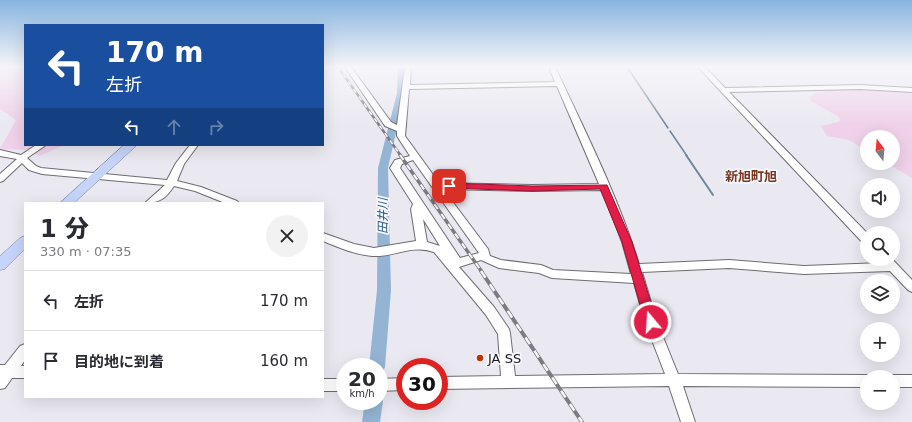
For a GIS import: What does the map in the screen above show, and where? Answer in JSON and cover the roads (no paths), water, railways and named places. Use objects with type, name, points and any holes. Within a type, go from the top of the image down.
[{"type":"main road","points":[[67,202],[130,146]]},
{"type":"main road","points":[[0,265],[24,241]]},
{"type":"street","points":[[362,87],[388,124],[396,128],[485,258],[499,264],[541,269],[552,274],[636,273],[721,264],[804,270],[860,265]]},
{"type":"street","points":[[396,128],[406,87],[422,87]]},
{"type":"street","points":[[560,87],[598,169],[627,242],[651,322],[674,380],[688,422]]},
{"type":"street","points":[[720,87],[860,233]]},
{"type":"street","points":[[723,90],[860,87],[912,90]]},
{"type":"street","points":[[0,179],[18,164],[22,158],[40,146]]},
{"type":"street","points":[[151,202],[166,191],[172,183],[172,179],[180,164],[193,146]]},
{"type":"street","points":[[0,153],[13,154],[22,158],[32,169],[172,183],[198,189],[231,202]]},
{"type":"street","points":[[415,157],[398,162],[395,168],[455,260],[452,265]]},
{"type":"street","points":[[435,186],[532,188],[604,186]]},
{"type":"street","points":[[418,204],[416,209],[422,244]]},
{"type":"street","points":[[324,237],[359,249],[380,253],[422,244],[438,249],[490,311],[504,333],[509,382]]},
{"type":"street","points":[[452,265],[484,255]]},
{"type":"street","points":[[892,266],[912,287]]},
{"type":"street","points":[[0,383],[4,371],[24,351]]},
{"type":"street","points":[[4,371],[24,372]]},
{"type":"street","points":[[448,383],[674,380],[860,381]]},
{"type":"street","points":[[900,381],[912,381]]},
{"type":"street","points":[[324,385],[336,385]]},
{"type":"waterway","name":"田井川","points":[[378,358],[384,290],[383,168],[401,87]]},
{"type":"waterway","points":[[640,87],[668,128]]},
{"type":"waterway","points":[[670,131],[687,156]]},
{"type":"waterway","points":[[686,155],[713,195]]},
{"type":"waterway","name":"田井川","points":[[371,422],[373,410]]},
{"type":"railway","points":[[352,87],[401,156]]},
{"type":"railway","points":[[400,155],[482,272]]},
{"type":"railway","points":[[481,271],[582,422]]},
{"type":"place","name":"JA SS","points":[[480,358]]},
{"type":"district","name":"新旭町旭","points":[[751,176]]}]
